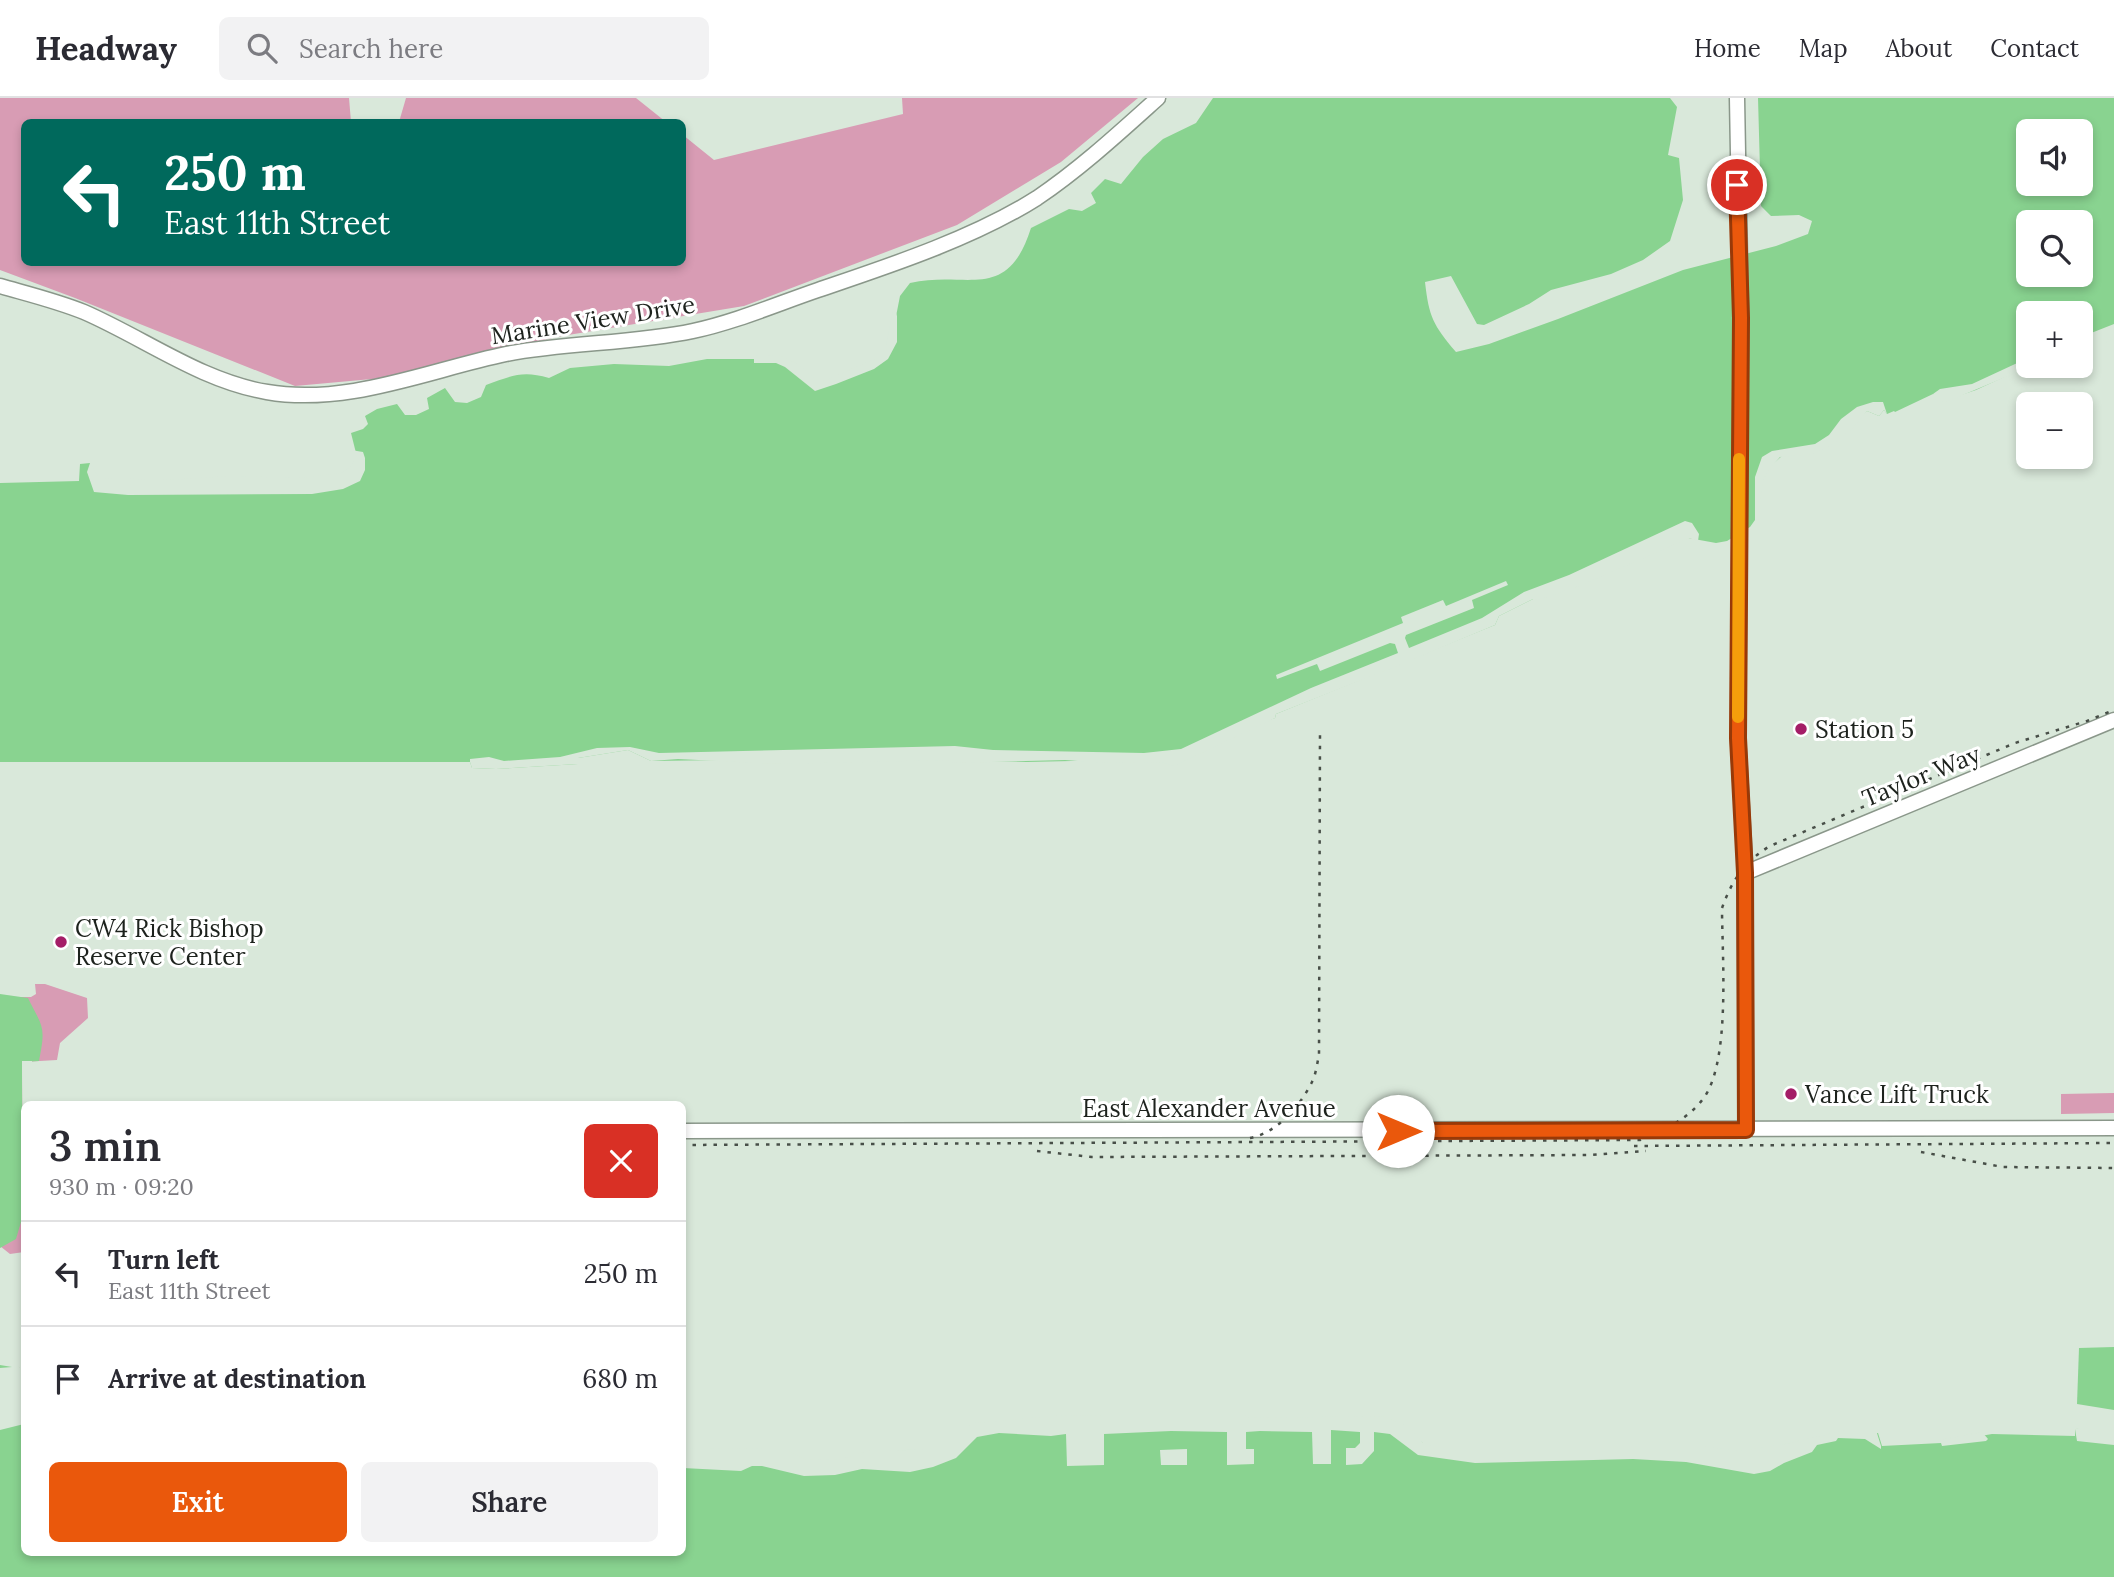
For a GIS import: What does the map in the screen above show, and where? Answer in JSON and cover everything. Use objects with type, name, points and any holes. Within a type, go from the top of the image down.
[{"type":"street","name":"Marine View Drive","points":[[0,286],[82,312],[198,369],[238,385],[264,392],[304,395],[359,389],[552,346],[664,336],[697,330],[873,271],[940,245],[1038,197],[1079,166],[1157,98]]},
{"type":"street","points":[[1737,98],[1736,159],[1741,318],[1738,738],[1745,873],[1746,1130]]},
{"type":"street","name":"Taylor Way","points":[[1745,873],[2114,720]]},
{"type":"street","name":"East Alexander Avenue","points":[[686,1131],[2114,1128]]},
{"type":"shaded area","points":[[0,98],[349,98],[351,119],[21,119],[21,266],[686,266],[686,137],[714,160],[903,114],[902,98],[1138,98],[1061,162],[957,225],[744,306],[556,337],[383,378],[295,386],[0,270]]},
{"type":"shaded area","points":[[406,98],[636,98],[662,119],[400,119]]},
{"type":"shaded area","points":[[1213,98],[1670,98],[1677,107],[1668,155],[1679,158],[1683,200],[1670,241],[1643,260],[1611,274],[1551,290],[1529,304],[1484,325],[1477,324],[1451,276],[1425,282],[1433,320],[1456,352],[1489,344],[1683,270],[1776,246],[1808,234],[1812,221],[1799,215],[1771,216],[1761,206],[1758,98],[2114,98],[2114,336],[2093,344],[2093,301],[2016,301],[2016,372],[1949,399],[1933,394],[1895,412],[1887,414],[1884,410],[1879,416],[1867,411],[1827,444],[1783,455],[1765,471],[1759,485],[1755,520],[1750,527],[1727,541],[1716,543],[1683,537],[1539,596],[1499,616],[1495,625],[1276,714],[1275,718],[1161,759],[1027,762],[977,761],[947,757],[651,761],[628,750],[578,758],[578,764],[496,769],[472,768],[470,762],[0,762],[0,483],[79,481],[80,464],[90,463],[90,471],[102,482],[289,482],[345,474],[358,461],[351,433],[363,429],[368,424],[365,416],[377,409],[397,404],[405,415],[416,415],[429,409],[427,398],[445,388],[455,402],[467,403],[481,397],[486,385],[503,379],[524,374],[549,378],[570,368],[614,364],[669,366],[707,359],[778,359],[812,381],[825,384],[879,360],[890,347],[900,296],[910,283],[983,279],[997,275],[1010,267],[1021,252],[1031,228],[1069,209],[1082,211],[1096,203],[1091,193],[1105,179],[1121,184],[1143,157],[1163,139],[1196,123]]},
{"type":"shaded area","points":[[35,984],[45,984],[87,998],[88,1018],[60,1043],[57,1060],[22,1062],[21,1252],[10,1254],[0,1246],[0,997],[31,997],[36,994]]},
{"type":"shaded area","points":[[0,994],[28,998],[43,1034],[39,1061],[22,1062],[21,1222],[16,1239],[0,1248]]},
{"type":"shaded area","points":[[2114,1093],[2114,1113],[2061,1114],[2061,1094]]},
{"type":"shaded area","points":[[2114,1347],[2114,1410],[2077,1404],[2079,1348]]},
{"type":"shaded area","points":[[0,1356],[21,1368],[21,1556],[686,1556],[686,1453],[805,1464],[946,1452],[971,1427],[1330,1419],[1415,1438],[1433,1449],[1740,1454],[1818,1438],[1878,1433],[1882,1446],[1941,1443],[1992,1434],[2075,1436],[2075,1429],[2114,1428],[2114,1577],[0,1577]]},
{"type":"pier","points":[[894,306],[897,316],[897,342],[888,359],[874,369],[815,391],[785,367],[776,363],[754,363],[754,356],[779,355],[798,364],[814,378],[824,381],[877,358],[886,345]]},
{"type":"pier","points":[[2114,324],[2114,339],[2093,347],[2093,332]]},
{"type":"pier","points":[[2016,364],[2016,374],[1946,402],[1935,399],[1933,394],[1940,389],[1972,384]]},
{"type":"pier","points":[[1883,402],[1887,414],[1884,410],[1879,416],[1867,411],[1852,429],[1830,446],[1812,454],[1780,457],[1763,481],[1757,522],[1755,477],[1762,457],[1772,451],[1815,444],[1829,435],[1841,419],[1857,407]]},
{"type":"pier","points":[[351,450],[363,452],[365,458],[365,470],[360,481],[343,489],[312,494],[128,495],[94,492],[87,472],[90,463],[98,476],[103,478],[301,478],[341,473],[354,461]]},
{"type":"pier","points":[[1685,521],[1692,523],[1699,534],[1698,541],[1689,538],[1584,584],[1539,600],[1533,599],[1499,616],[1495,625],[1414,659],[1414,662],[1404,666],[1402,664],[1276,714],[1275,718],[1174,766],[1161,762],[1103,763],[1065,760],[781,764],[678,759],[651,761],[628,750],[578,758],[578,764],[496,769],[472,768],[470,762],[470,759],[489,757],[504,761],[560,757],[597,748],[630,747],[659,753],[955,746],[993,750],[1144,753],[1181,749],[1311,688],[1398,653],[1395,644],[1390,643],[1320,671],[1317,664],[1277,679],[1276,675],[1403,623],[1401,617],[1443,600],[1446,606],[1506,581],[1508,585],[1472,600],[1474,608],[1406,635],[1409,648],[1482,618],[1524,592],[1569,575]]},
{"type":"pier","points":[[22,1061],[32,1061],[32,1065],[26,1065],[26,1101],[23,1101]]},
{"type":"pier","points":[[0,1352],[16,1361],[21,1368],[21,1425],[0,1430],[0,1368],[12,1367],[0,1365]]},
{"type":"pier","points":[[1054,1416],[1381,1416],[1408,1426],[1422,1442],[1433,1446],[1702,1446],[1740,1451],[1847,1430],[1876,1430],[1881,1449],[1865,1439],[1838,1438],[1836,1441],[1817,1445],[1812,1452],[1770,1471],[1754,1474],[1686,1462],[1633,1459],[1475,1463],[1418,1455],[1390,1434],[1374,1432],[1374,1451],[1362,1464],[1346,1465],[1346,1448],[1355,1448],[1360,1443],[1360,1432],[1331,1430],[1331,1464],[1313,1464],[1312,1432],[1260,1431],[1246,1432],[1246,1449],[1254,1449],[1254,1464],[1227,1465],[1227,1432],[1171,1431],[1104,1434],[1104,1465],[1067,1466],[1066,1434],[1051,1436],[999,1433],[977,1437],[956,1458],[910,1472],[862,1469],[835,1475],[804,1476],[762,1466],[752,1466],[741,1471],[686,1468],[686,1449],[750,1448],[788,1451],[806,1460],[841,1459],[868,1451],[945,1449],[974,1423]]},
{"type":"pier","points":[[2079,1425],[2114,1428],[2114,1445],[2077,1441],[2075,1429],[2078,1429]]},
{"type":"pier","points":[[1982,1432],[1988,1439],[1986,1441],[1942,1446],[1940,1440]]},
{"type":"pier","points":[[1187,1449],[1187,1465],[1161,1465],[1160,1450]]},
{"type":"railway","points":[[686,1145],[1640,1140],[1690,1113],[1703,1099],[1712,1082],[1718,1060],[1723,1008],[1722,908],[1735,880],[1753,858],[1770,846],[2015,743],[2114,710]]},
{"type":"railway","points":[[1250,1138],[1269,1131],[1294,1109],[1312,1082],[1319,1055],[1320,732]]},
{"type":"railway","points":[[1634,1146],[2114,1143]]},
{"type":"railway","points":[[1037,1151],[1092,1157],[1591,1155],[1646,1151]]},
{"type":"railway","points":[[1921,1152],[2003,1167],[2114,1168]]},
{"type":"slow traffic","points":[[1738,717],[1739,459]]},
{"type":"place","name":"Station 5","points":[[1801,729]]},
{"type":"place","name":"CW4 Rick Bishop Reserve Center","points":[[61,942]]},
{"type":"place","name":"Vance Lift Truck","points":[[1791,1094]]},
{"type":"route","points":[[1398,1131],[1746,1130],[1745,873],[1738,738],[1741,318],[1737,185]]}]
